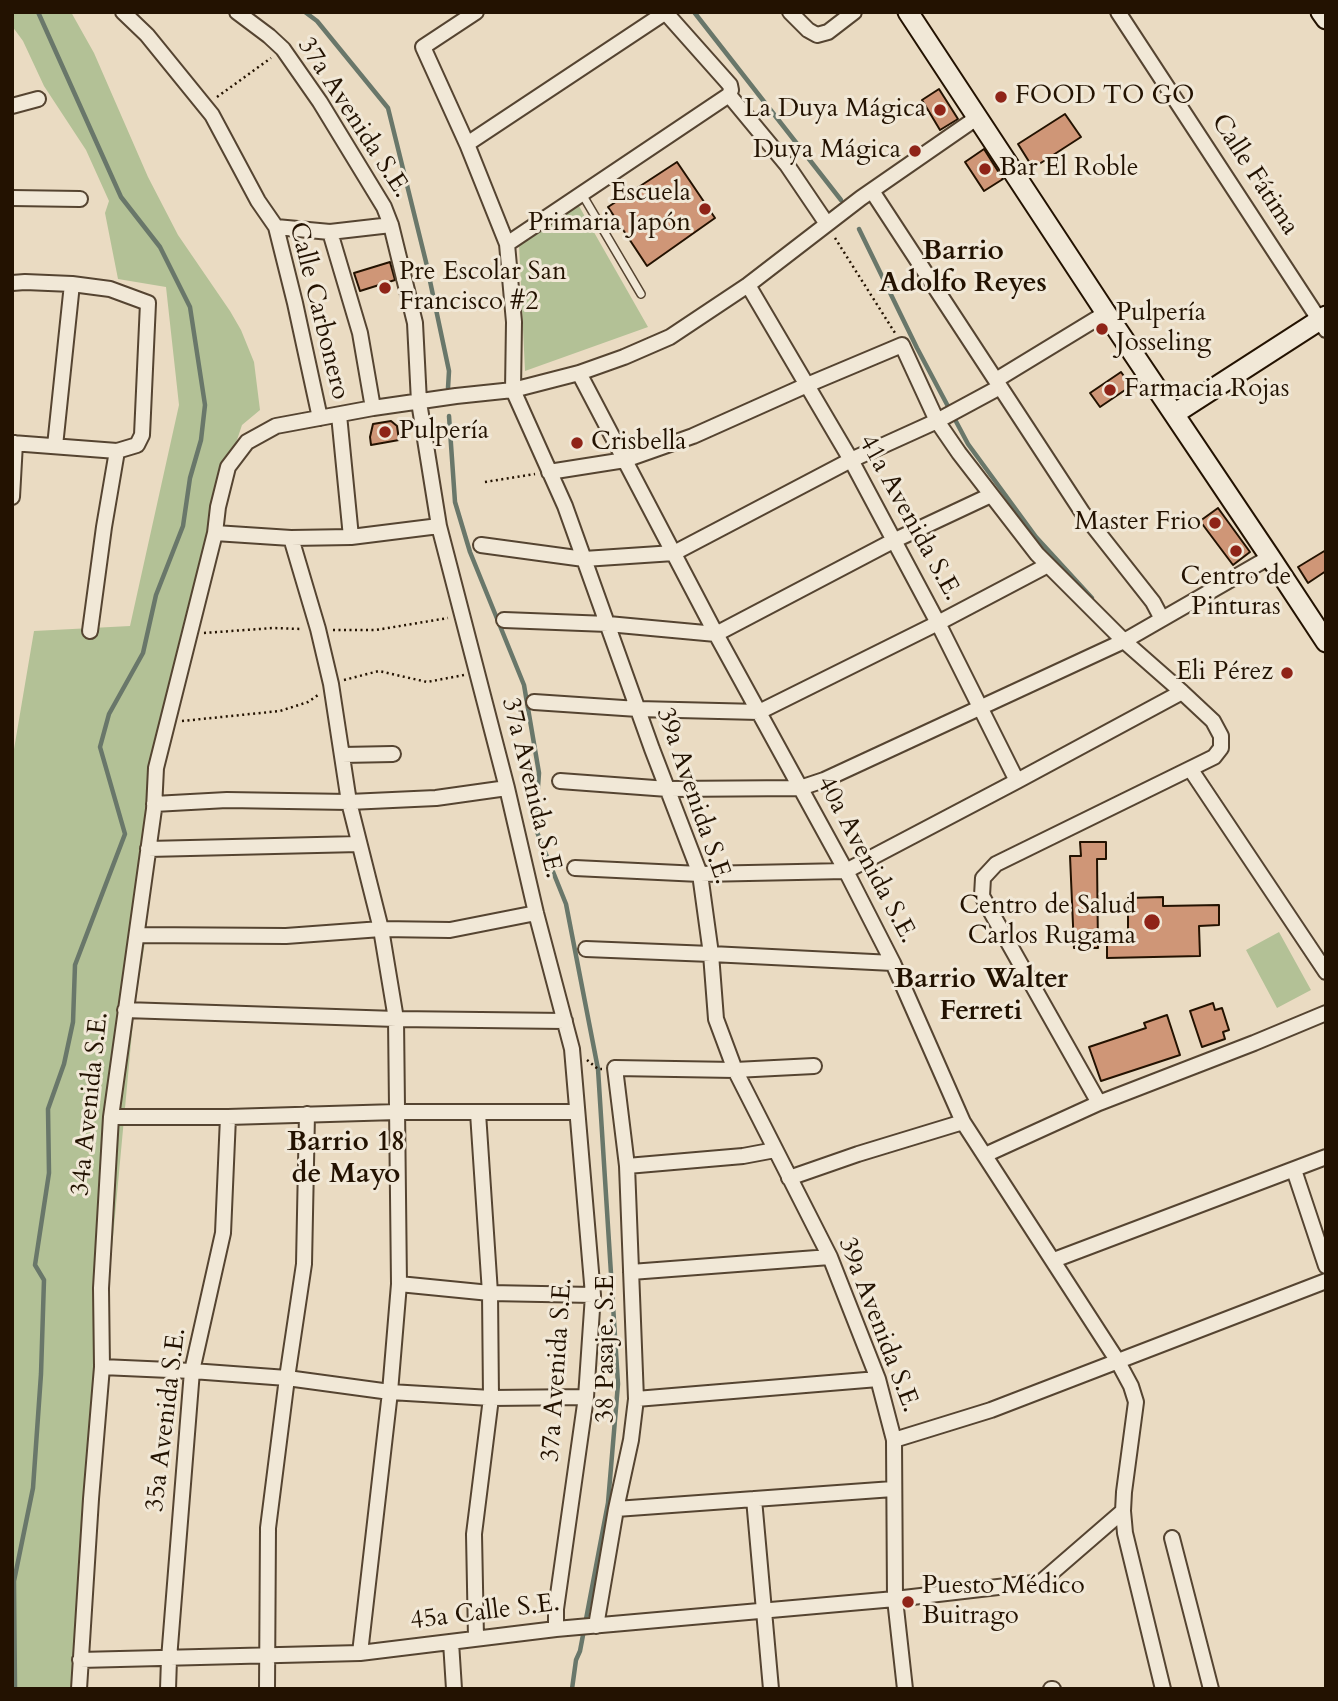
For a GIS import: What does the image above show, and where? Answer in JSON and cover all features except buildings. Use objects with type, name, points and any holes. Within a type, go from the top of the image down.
[{"type":"street","name":"Calle Carbonero","points":[[123,12],[147,35],[212,115],[258,201],[276,227],[320,418]]},
{"type":"street","name":"37a Avenida S.E.","points":[[237,12],[269,36],[282,50],[327,114],[384,207],[391,225],[415,323],[419,402],[439,526],[572,1049],[593,1295],[586,1397],[556,1609],[556,1629]]},
{"type":"street","name":"39a Avenida S.E.","points":[[477,12],[423,47],[508,244],[514,322],[513,390],[565,506],[700,874],[711,954],[716,1019],[735,1070],[830,1257],[878,1379],[894,1440],[895,1599],[905,1689]]},
{"type":"street","points":[[467,144],[666,12],[730,85],[729,95],[508,244]]},
{"type":"street","points":[[790,12],[808,30],[817,34],[828,32],[854,12]]},
{"type":"street","points":[[908,12],[1326,642]]},
{"type":"street","name":"Calle Fátima","points":[[1118,12],[1324,322]]},
{"type":"street","points":[[1321,12],[1326,19]]},
{"type":"street","points":[[729,95],[787,165],[827,224]]},
{"type":"street","points":[[12,106],[38,99]]},
{"type":"street","name":"34a Avenida S.E.","points":[[79,1689],[90,1499],[102,1367],[101,1288],[111,1117],[154,804],[156,768],[215,533],[228,467],[247,442],[276,426],[373,408],[513,390],[579,373],[670,337],[748,285],[872,191],[978,117]]},
{"type":"street","points":[[872,191],[1082,512],[1153,602],[1162,619]]},
{"type":"street","points":[[12,198],[80,199]]},
{"type":"street","points":[[276,227],[330,232],[391,225]]},
{"type":"street","points":[[330,232],[360,333],[373,408]]},
{"type":"street","points":[[12,283],[72,284],[110,289],[148,303],[142,435],[136,445],[117,451],[14,443],[12,497]]},
{"type":"street","points":[[55,446],[72,284]]},
{"type":"street","name":"41a Avenida S.E.","points":[[748,285],[850,460],[938,623],[1017,781]]},
{"type":"street","points":[[481,545],[584,559],[674,553],[850,460],[937,421],[1106,313]]},
{"type":"street","points":[[1174,414],[1324,322]]},
{"type":"street","points":[[549,472],[625,460],[693,436],[902,345],[937,421],[1037,554],[1124,641],[1213,721],[1221,736],[1221,748],[1214,757],[996,864],[983,878],[982,896],[1098,1103]]},
{"type":"street","name":"40a Avenida S.E.","points":[[579,373],[716,634],[846,871],[893,964],[963,1122],[1117,1360],[1136,1402],[1122,1511],[1163,1689]]},
{"type":"street","points":[[339,415],[351,537]]},
{"type":"street","points":[[90,631],[117,451]]},
{"type":"street","points":[[504,620],[608,624],[716,634],[893,541],[991,495]]},
{"type":"street","points":[[215,533],[291,538],[351,537],[439,526]]},
{"type":"street","points":[[291,538],[331,684],[349,802],[381,929],[397,1019],[399,1284],[390,1392],[360,1653]]},
{"type":"street","points":[[560,781],[668,789],[800,788],[824,780],[1124,641],[1270,557]]},
{"type":"street","points":[[534,702],[638,709],[759,712],[1048,565]]},
{"type":"street","points":[[575,868],[700,874],[846,871],[1182,692]]},
{"type":"street","points":[[342,755],[393,754]]},
{"type":"street","points":[[1191,770],[1326,972]]},
{"type":"street","points":[[154,804],[227,800],[349,802],[436,798],[507,788]]},
{"type":"street","points":[[148,849],[359,844]]},
{"type":"street","points":[[137,935],[286,936],[381,929],[450,930],[536,913]]},
{"type":"street","points":[[586,949],[893,964]]},
{"type":"street","points":[[125,1010],[397,1019],[565,1021]]},
{"type":"street","points":[[985,1155],[1098,1103],[1326,1013]]},
{"type":"street","points":[[615,1068],[735,1070],[814,1066]]},
{"type":"street","name":"38 Pasaje. S.E","points":[[589,1626],[631,1440],[636,1399],[627,1166],[615,1068]]},
{"type":"street","points":[[111,1117],[576,1112]]},
{"type":"street","points":[[476,1638],[474,1534],[491,1398],[490,1293],[478,1113]]},
{"type":"street","points":[[267,1689],[268,1528],[304,1264],[307,1114]]},
{"type":"street","name":"35a Avenida S.E.","points":[[168,1689],[192,1371],[223,1233],[229,1117]]},
{"type":"street","points":[[789,1178],[963,1122]]},
{"type":"street","points":[[627,1166],[743,1156],[775,1150]]},
{"type":"street","points":[[1054,1260],[1326,1157]]},
{"type":"street","points":[[1294,1170],[1326,1266]]},
{"type":"street","points":[[631,1272],[830,1257]]},
{"type":"street","points":[[894,1440],[991,1410],[1326,1281]]},
{"type":"street","points":[[399,1284],[490,1293],[593,1295]]},
{"type":"street","points":[[102,1367],[287,1378],[390,1392],[491,1398],[586,1397]]},
{"type":"street","points":[[636,1399],[878,1379]]},
{"type":"street","points":[[616,1509],[893,1489]]},
{"type":"street","points":[[754,1499],[771,1689]]},
{"type":"street","name":"45a Calle S.E.","points":[[80,1660],[360,1653],[556,1629],[895,1599],[1041,1582],[1122,1511]]},
{"type":"street","points":[[1172,1538],[1211,1689]]},
{"type":"street","points":[[450,1642],[454,1689]]},
{"type":"lane","points":[[582,194],[641,294]]},
{"type":"path","points":[[205,106],[282,50]]},
{"type":"path","points":[[827,224],[902,345]]},
{"type":"path","points":[[485,482],[549,472]]},
{"type":"path","points":[[167,723],[280,711],[308,702],[331,684],[379,671],[427,682],[477,672]]},
{"type":"path","points":[[572,1049],[598,1069],[615,1068]]},
{"type":"green space","points":[[12,12],[71,12],[94,53],[148,177],[178,235],[241,330],[254,362],[260,410],[242,425],[225,476],[156,768],[148,849],[146,936],[134,1011],[108,1291],[79,1689],[12,1689],[12,761],[34,631],[130,626],[179,405],[166,287],[118,279],[105,213],[109,201],[86,150],[44,86],[23,41],[12,26]]},
{"type":"green space","points":[[579,206],[648,327],[525,371],[519,245]]},
{"type":"green space","points":[[1279,932],[1311,990],[1277,1008],[1246,950]]},
{"type":"waterway","points":[[15,1689],[14,1581],[33,1488],[41,1374],[44,1280],[35,1265],[49,1173],[48,1109],[64,1064],[73,1022],[75,965],[125,834],[100,747],[109,714],[143,653],[156,595],[183,526],[190,478],[201,440],[205,405],[190,307],[160,247],[121,197],[38,12]]},
{"type":"waterway","points":[[305,12],[317,21],[388,108],[426,262],[449,371],[448,388]]},
{"type":"waterway","points":[[694,12],[841,200]]},
{"type":"waterway","points":[[859,229],[968,444],[1036,537],[1092,598]]},
{"type":"waterway","points":[[449,416],[455,502],[470,552],[524,685],[539,773],[535,827],[566,904],[598,1069],[618,1384],[608,1503],[572,1689]]},
{"type":"place","name":"FOOD TO GO","points":[[1001,97]]},
{"type":"place","name":"La Duya Mágica","points":[[940,110]]},
{"type":"place","name":"Duya Mágica","points":[[915,151]]},
{"type":"place","name":"Bar El Roble","points":[[985,169]]},
{"type":"place","name":"Escuela Primaria Japón","points":[[705,209]]},
{"type":"place","name":"Pre Escolar San Francisco #2","points":[[385,288]]},
{"type":"place","name":"Pulpería Josseling","points":[[1102,329]]},
{"type":"place","name":"Farmacia Rojas","points":[[1110,390]]},
{"type":"place","name":"Pulpería","points":[[385,432]]},
{"type":"place","name":"Crisbella","points":[[577,443]]},
{"type":"place","name":"Master Frio","points":[[1215,523]]},
{"type":"place","name":"Centro de Pinturas","points":[[1236,551]]},
{"type":"place","name":"Eli Pérez","points":[[1287,673]]},
{"type":"place","name":"Centro de Salud Carlos Rugama","points":[[1152,922]]},
{"type":"place","name":"Puesto Médico Buitrago","points":[[908,1602]]},
{"type":"district","name":"Barrio Adolfo Reyes","points":[[963,269]]},
{"type":"district","name":"Barrio Walter Ferreti","points":[[981,997]]},
{"type":"district","name":"Barrio 18 de Mayo","points":[[346,1160]]}]
